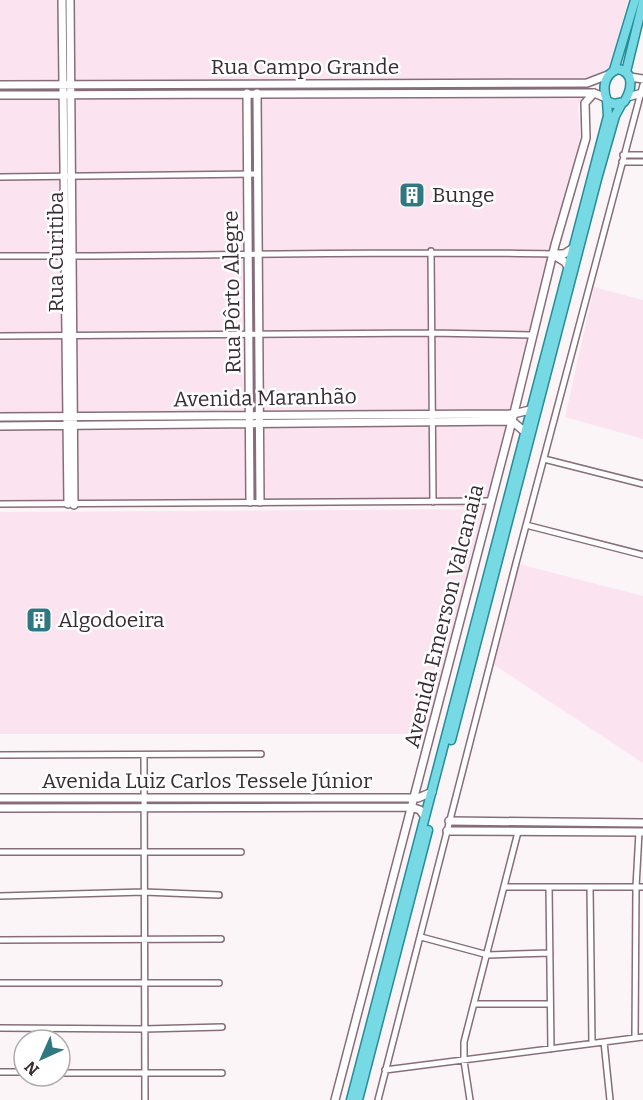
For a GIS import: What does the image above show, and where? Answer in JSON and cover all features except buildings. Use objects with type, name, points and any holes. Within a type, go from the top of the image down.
[{"type":"main road","points":[[351,1100],[608,116],[604,85],[611,73],[634,0]]},
{"type":"main road","points":[[358,1100],[597,179],[615,116],[630,87],[628,74],[643,2]]},
{"type":"main road","points":[[611,73],[622,69],[628,74]]},
{"type":"main road","points":[[606,99],[614,104],[625,100]]},
{"type":"street","name":"Rua Curitiba","points":[[62,0],[63,115],[68,177]]},
{"type":"street","name":"Rua Curitiba","points":[[70,0],[71,116],[68,177],[71,505]]},
{"type":"street","name":"Rua Campo Grande","points":[[0,85],[587,83],[611,73]]},
{"type":"street","points":[[628,74],[643,79]]},
{"type":"street","name":"Rua Pôrto Alegre","points":[[253,83],[247,93],[247,175],[249,335],[254,414]]},
{"type":"street","name":"Rua Pôrto Alegre","points":[[250,502],[258,335],[257,93],[253,83]]},
{"type":"street","points":[[625,100],[642,90]]},
{"type":"street","points":[[378,1100],[526,525],[642,90]]},
{"type":"street","name":"Rua Campo Grande","points":[[0,95],[594,93],[606,99]]},
{"type":"street","name":"Avenida Emerson Valcanaia","points":[[335,1100],[552,254],[585,142],[585,103],[594,93]]},
{"type":"street","points":[[63,115],[71,116]]},
{"type":"street","points":[[247,127],[256,128]]},
{"type":"street","points":[[247,148],[256,148]]},
{"type":"street","points":[[622,159],[643,155]]},
{"type":"street","points":[[622,159],[643,162]]},
{"type":"street","points":[[0,177],[256,174]]},
{"type":"street","points":[[248,208],[256,208]]},
{"type":"street","points":[[0,256],[257,255],[431,251],[552,254],[568,253],[572,249]]},
{"type":"street","points":[[431,251],[433,502]]},
{"type":"street","points":[[552,254],[565,262],[567,267]]},
{"type":"street","points":[[249,287],[258,286]]},
{"type":"street","points":[[0,336],[431,333],[532,335]]},
{"type":"street","name":"Avenida Maranhão","points":[[0,426],[432,422],[512,417],[530,410]]},
{"type":"street","name":"Avenida Maranhão","points":[[0,417],[432,413],[512,417]]},
{"type":"street","points":[[512,417],[525,432]]},
{"type":"street","name":"Rua Pôrto Alegre","points":[[254,423],[260,502]]},
{"type":"street","points":[[544,459],[643,484]]},
{"type":"street","points":[[0,504],[490,501]]},
{"type":"street","points":[[526,525],[643,555]]},
{"type":"street","points":[[0,755],[261,754]]},
{"type":"street","points":[[144,755],[145,1100]]},
{"type":"street","name":"Avenida Luiz Carlos Tessele Júnior","points":[[0,798],[414,798],[423,797],[432,792]]},
{"type":"street","points":[[411,807],[420,810],[426,817]]},
{"type":"street","name":"Avenida Luiz Carlos Tessele Júnior","points":[[0,808],[411,807]]},
{"type":"street","points":[[449,821],[643,823]]},
{"type":"street","points":[[447,831],[641,832],[636,887],[635,1038]]},
{"type":"street","points":[[470,1100],[464,1061],[464,1042],[518,832]]},
{"type":"street","points":[[0,852],[241,852]]},
{"type":"street","points":[[504,887],[643,887]]},
{"type":"street","points":[[549,887],[550,1049]]},
{"type":"street","points":[[590,887],[592,1044]]},
{"type":"street","points":[[0,896],[144,892],[219,895]]},
{"type":"street","points":[[421,937],[488,955],[550,953]]},
{"type":"street","points":[[0,940],[221,939]]},
{"type":"street","points":[[0,983],[219,983]]},
{"type":"street","points":[[475,1004],[550,1004]]},
{"type":"street","points":[[0,1028],[222,1027]]},
{"type":"street","points":[[386,1071],[643,1037]]},
{"type":"street","points":[[604,1042],[610,1100]]},
{"type":"street","points":[[72,1073],[222,1073]]},
{"type":"shaded area","points":[[0,0],[628,0],[610,66],[586,90],[578,105],[579,148],[430,734],[0,734],[0,512],[478,509],[428,504],[173,499],[0,502]]},
{"type":"shaded area","points":[[594,287],[643,300],[643,439],[565,417]]},
{"type":"shaded area","points":[[519,564],[643,596],[643,763],[493,664]]},
{"type":"place","name":"Bunge","points":[[412,195]]},
{"type":"place","name":"Algodoeira","points":[[39,620]]}]
